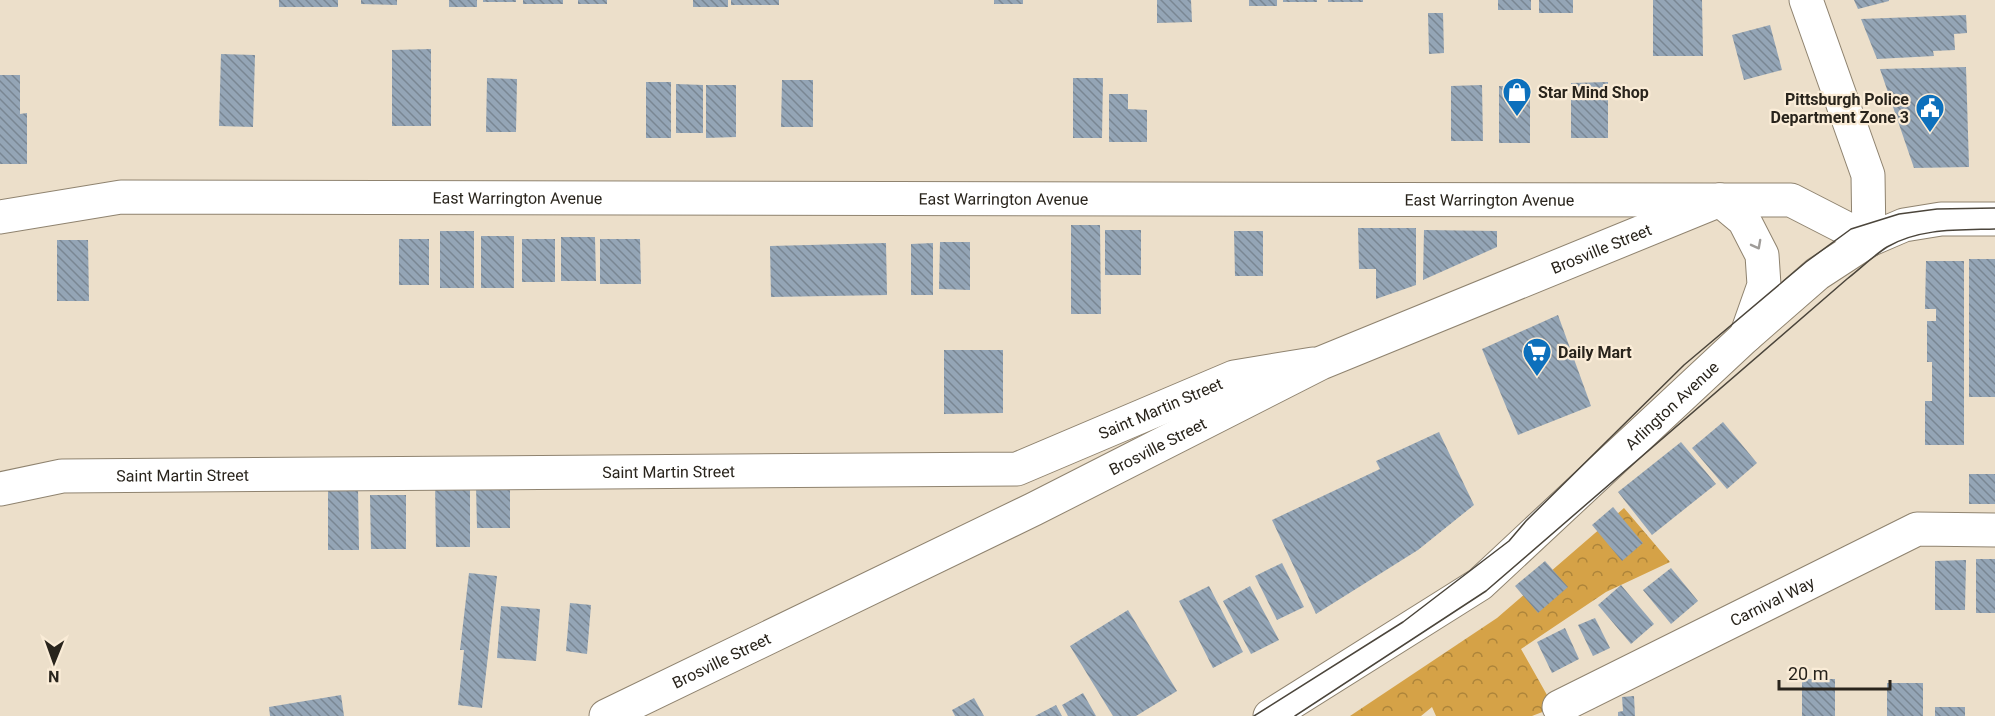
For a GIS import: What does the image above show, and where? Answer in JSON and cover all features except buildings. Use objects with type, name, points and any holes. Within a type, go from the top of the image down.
[{"type":"street","points":[[1806,0],[1868,175],[1869,240],[1904,225],[1941,219],[1995,219]]},
{"type":"street","name":"East Warrington Avenue","points":[[0,218],[121,197],[1791,200],[1869,240]]},
{"type":"street","points":[[1720,200],[1744,220],[1762,255],[1764,285],[1746,336]]},
{"type":"street","name":"Brosville Street","points":[[606,716],[1034,509],[1321,363],[1720,200]]},
{"type":"street","name":"Arlington Avenue","points":[[1270,716],[1480,584],[1746,336],[1817,274],[1869,240]]},
{"type":"street","name":"Saint Martin Street","points":[[0,489],[62,476],[1017,469],[1234,377],[1321,363]]},
{"type":"street","name":"Carnival Way","points":[[1559,707],[1917,530],[1995,530]]},
{"type":"green space","points":[[1624,508],[1670,562],[1606,592],[1521,649],[1547,695],[1545,711],[1532,716],[1436,716],[1432,707],[1421,716],[1350,716],[1497,618]]},
{"type":"tram line","points":[[1254,716],[1403,622],[1509,541],[1526,521],[1684,365],[1806,262],[1851,229],[1899,214],[1937,209],[1995,208]]},
{"type":"tram line","points":[[1295,716],[1486,591],[1887,247],[1912,236],[1926,233],[1995,229]]},
{"type":"place","name":"Star Mind Shop","points":[[1517,118]]},
{"type":"place","name":"Pittsburgh Police Department Zone 3","points":[[1930,134]]},
{"type":"place","name":"Daily Mart","points":[[1537,378]]}]
